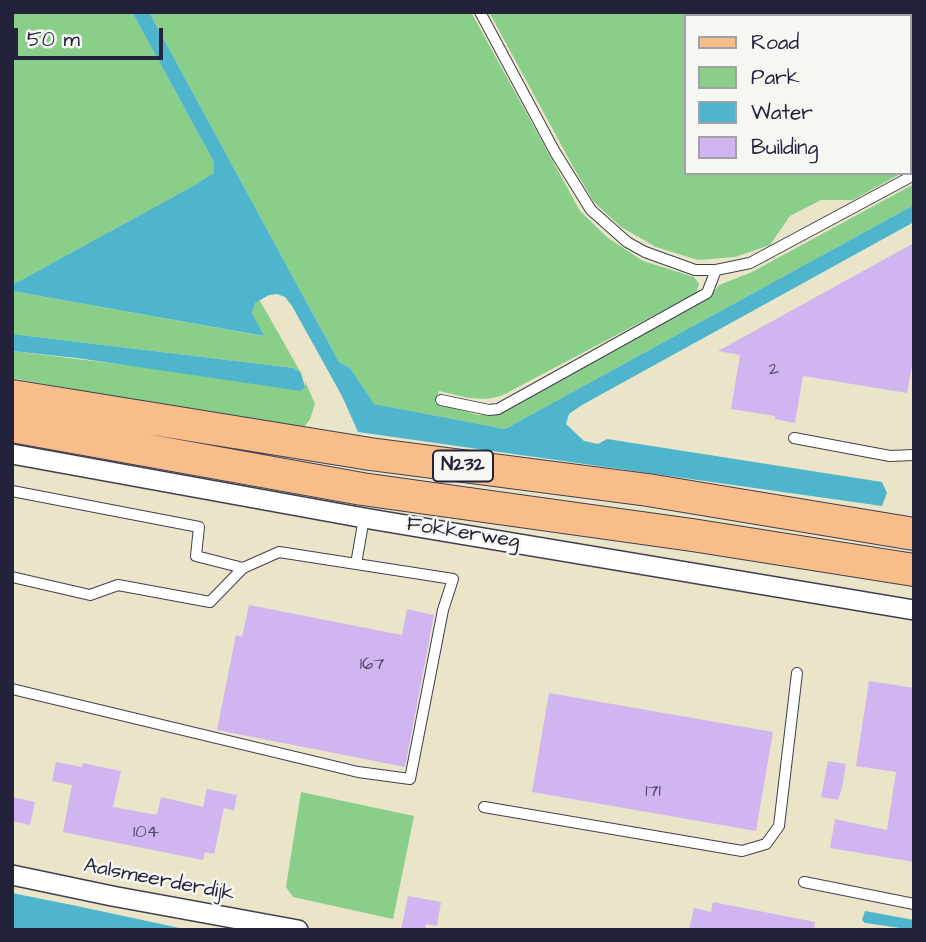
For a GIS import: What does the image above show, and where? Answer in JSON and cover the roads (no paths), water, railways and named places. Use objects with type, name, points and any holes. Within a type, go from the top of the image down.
[{"type":"main road","name":"N232","points":[[12,396],[358,452],[648,491],[914,534]]},
{"type":"main road","name":"Fokkerweg","points":[[12,426],[362,489],[692,535],[914,570]]},
{"type":"street","name":"Fokkerweg","points":[[12,454],[364,518],[914,610]]},
{"type":"street","name":"Aalsmeerderdijk","points":[[12,875],[298,930]]},
{"type":"lane","points":[[480,12],[555,152],[591,210],[626,242],[645,252],[695,270],[716,270],[750,263],[914,175]]},
{"type":"lane","points":[[441,400],[489,410],[498,409],[708,293],[716,270]]},
{"type":"lane","points":[[794,438],[890,457],[914,456]]},
{"type":"lane","points":[[12,491],[199,527],[196,556],[243,568]]},
{"type":"lane","points":[[356,565],[364,518]]},
{"type":"lane","points":[[12,577],[90,595],[118,585],[210,602],[243,568],[279,552],[453,579],[443,610],[410,779],[358,772],[12,689]]},
{"type":"lane","points":[[484,807],[742,851],[766,844],[779,826],[797,673]]},
{"type":"lane","points":[[804,882],[914,904]]},
{"type":"water","points":[[132,12],[149,12],[339,362],[350,368],[374,404],[505,429],[914,205],[914,222],[582,405],[569,414],[566,424],[584,441],[598,444],[607,439],[882,482],[887,493],[882,506],[358,432],[342,396],[292,306],[285,297],[277,294],[269,295],[255,303],[252,313],[264,336],[12,291],[12,285],[214,173],[214,162]]},
{"type":"water","points":[[12,334],[294,368],[301,373],[305,387],[301,391],[12,351]]},
{"type":"water","points":[[12,893],[72,905],[189,930],[12,930]]},
{"type":"water","points":[[865,911],[914,920],[914,930],[865,923],[862,920]]}]
